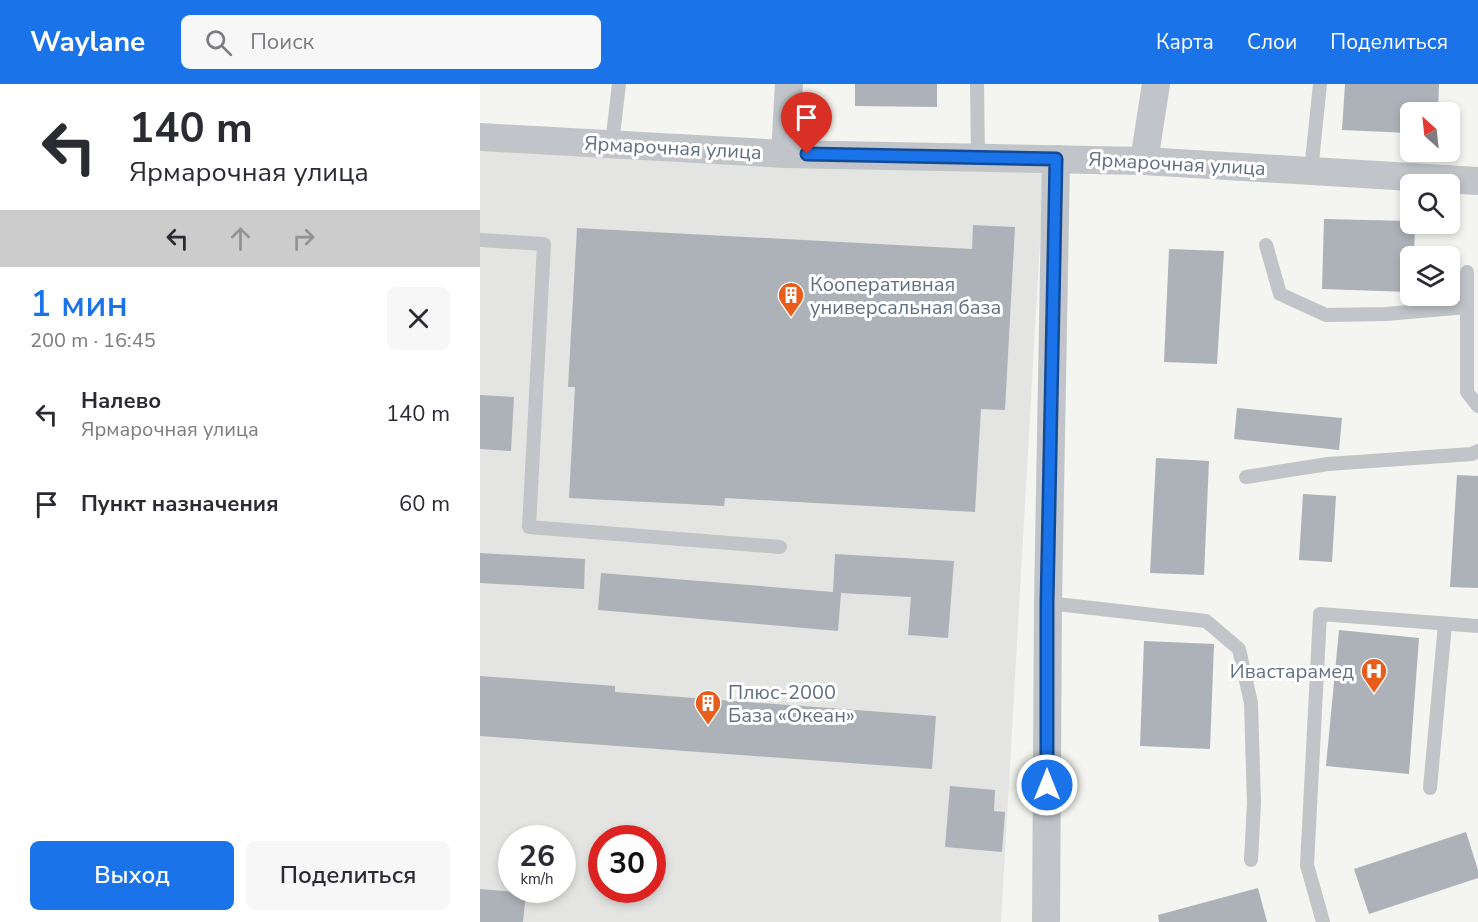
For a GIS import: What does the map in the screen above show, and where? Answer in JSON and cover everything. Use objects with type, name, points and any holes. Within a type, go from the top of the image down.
[{"type":"street","points":[[785,154],[789,84]]},
{"type":"street","points":[[1144,161],[1156,84]]},
{"type":"street","name":"Ярмарочная улица","points":[[480,137],[785,154],[1144,161],[1478,181]]},
{"type":"street","points":[[1046,922],[1047,603],[1056,159]]},
{"type":"lane","points":[[612,144],[620,84]]},
{"type":"lane","points":[[977,84],[978,158]]},
{"type":"lane","points":[[1311,171],[1320,84]]},
{"type":"lane","points":[[480,240],[544,244],[529,527],[780,548]]},
{"type":"lane","points":[[1266,245],[1280,294],[1326,315],[1386,314],[1467,307]]},
{"type":"lane","points":[[1467,272],[1467,392],[1478,406]]},
{"type":"lane","points":[[1246,477],[1328,464],[1472,454],[1478,451]]},
{"type":"lane","points":[[1047,603],[1206,621],[1239,649],[1251,703],[1254,803],[1251,860]]},
{"type":"lane","points":[[1323,922],[1306,866],[1320,614],[1478,626]]},
{"type":"lane","points":[[1430,788],[1445,624]]},
{"type":"shaded area","points":[[480,150],[1044,172],[1001,922],[480,922]]},
{"type":"building","points":[[855,84],[937,84],[937,107],[855,106]]},
{"type":"building","points":[[1345,84],[1439,84],[1438,102],[1400,102],[1400,133],[1342,130]]},
{"type":"building","points":[[1324,219],[1400,221],[1400,234],[1415,234],[1414,246],[1400,246],[1400,292],[1322,289]]},
{"type":"building","name":"Кооперативная универсальная база","points":[[973,225],[1015,227],[1005,410],[981,409],[975,512],[725,498],[724,506],[569,498],[575,387],[568,387],[577,228],[972,249]]},
{"type":"building","points":[[1169,249],[1224,251],[1217,364],[1164,362]]},
{"type":"building","points":[[480,395],[514,397],[511,451],[480,449]]},
{"type":"building","points":[[1237,408],[1342,418],[1339,450],[1234,439]]},
{"type":"building","points":[[1156,458],[1209,461],[1204,575],[1150,573]]},
{"type":"building","points":[[1457,475],[1478,476],[1478,588],[1450,587]]},
{"type":"building","points":[[1303,494],[1336,496],[1332,562],[1299,560]]},
{"type":"building","points":[[480,553],[585,559],[584,589],[480,583]]},
{"type":"building","points":[[835,554],[954,561],[948,638],[908,635],[911,597],[841,593],[838,631],[598,610],[601,573],[833,592]]},
{"type":"building","name":"Ивастарамед","points":[[1339,630],[1419,638],[1409,774],[1326,766]]},
{"type":"building","points":[[1144,641],[1214,644],[1210,749],[1140,746]]},
{"type":"building","name":"Плюс-2000 База «Океан»","points":[[480,676],[615,686],[615,692],[936,716],[932,769],[480,736]]},
{"type":"building","points":[[950,786],[995,790],[994,811],[1005,812],[1002,852],[945,847]]},
{"type":"building","points":[[1466,832],[1478,870],[1478,878],[1369,914],[1354,869]]},
{"type":"building","points":[[1258,888],[1267,922],[1159,922],[1158,915]]},
{"type":"building","points":[[480,889],[498,891],[498,903],[525,903],[523,922],[480,922]]},
{"type":"place","name":"Кооперативная универсальная база","points":[[791,318]]},
{"type":"place","name":"Ивастарамед","points":[[1374,694]]},
{"type":"place","name":"Плюс-2000 База «Океан»","points":[[708,726]]},
{"type":"route","points":[[807,154],[1056,159],[1047,603],[1047,785]]}]
